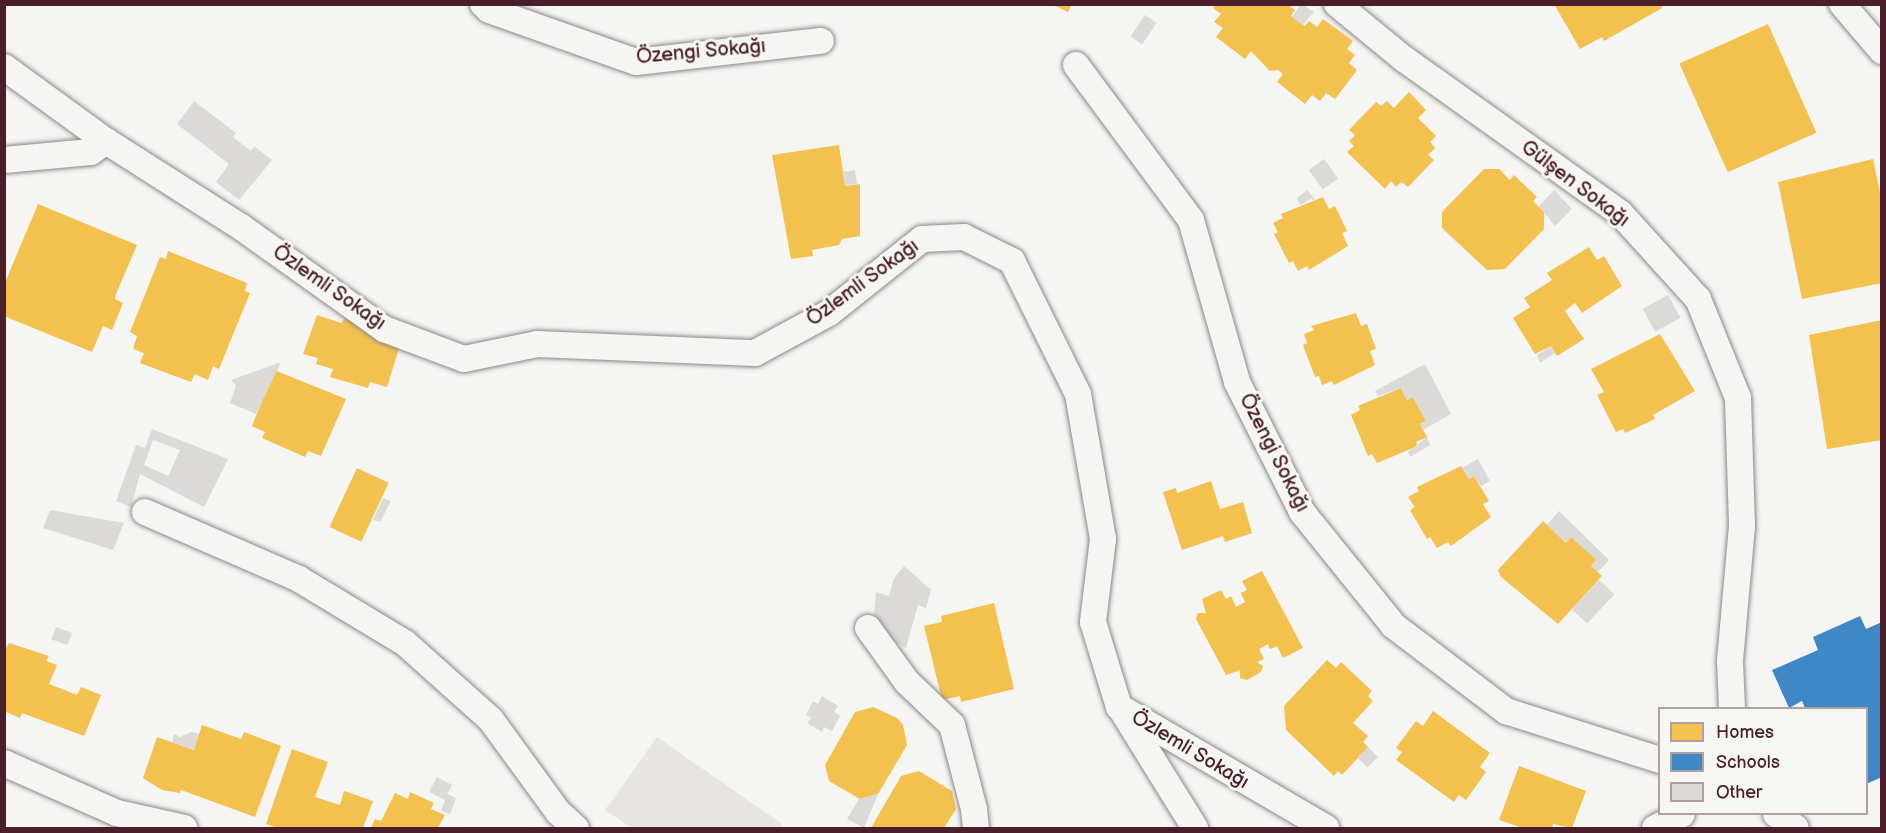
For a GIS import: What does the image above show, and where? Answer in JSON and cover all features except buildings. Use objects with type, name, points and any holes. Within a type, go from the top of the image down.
[{"type":"street","name":"Özengi Sokağı","points":[[483,4],[489,10],[636,62],[821,41]]},
{"type":"street","name":"Gülşen Sokağı","points":[[1337,4],[1404,59],[1620,213],[1698,299],[1738,398],[1742,526],[1730,661],[1732,707]]},
{"type":"street","points":[[1842,4],[1881,51]]},
{"type":"street","name":"Özengi Sokağı","points":[[1076,66],[1191,220],[1238,382],[1257,422],[1302,512],[1394,626],[1506,711],[1658,759]]},
{"type":"street","name":"Özlemli Sokağı","points":[[4,67],[106,141],[241,227],[384,329],[464,359],[537,344],[755,352],[829,313],[922,238],[964,237],[1012,261],[1078,394],[1103,539],[1093,622],[1119,707],[1326,828]]},
{"type":"street","points":[[4,160],[91,152],[106,141]]},
{"type":"street","points":[[145,512],[299,579],[405,644],[491,720],[558,812],[576,828]]},
{"type":"street","points":[[868,628],[907,682],[952,725],[974,809],[976,828]]},
{"type":"street","points":[[1119,707],[1195,828]]},
{"type":"street","points":[[4,763],[117,813],[184,828]]},
{"type":"street","points":[[1655,828],[1678,815]]},
{"type":"street","points":[[1779,815],[1796,828]]},
{"type":"shaded area","points":[[657,737],[782,824],[779,828],[632,828],[605,810]]}]
